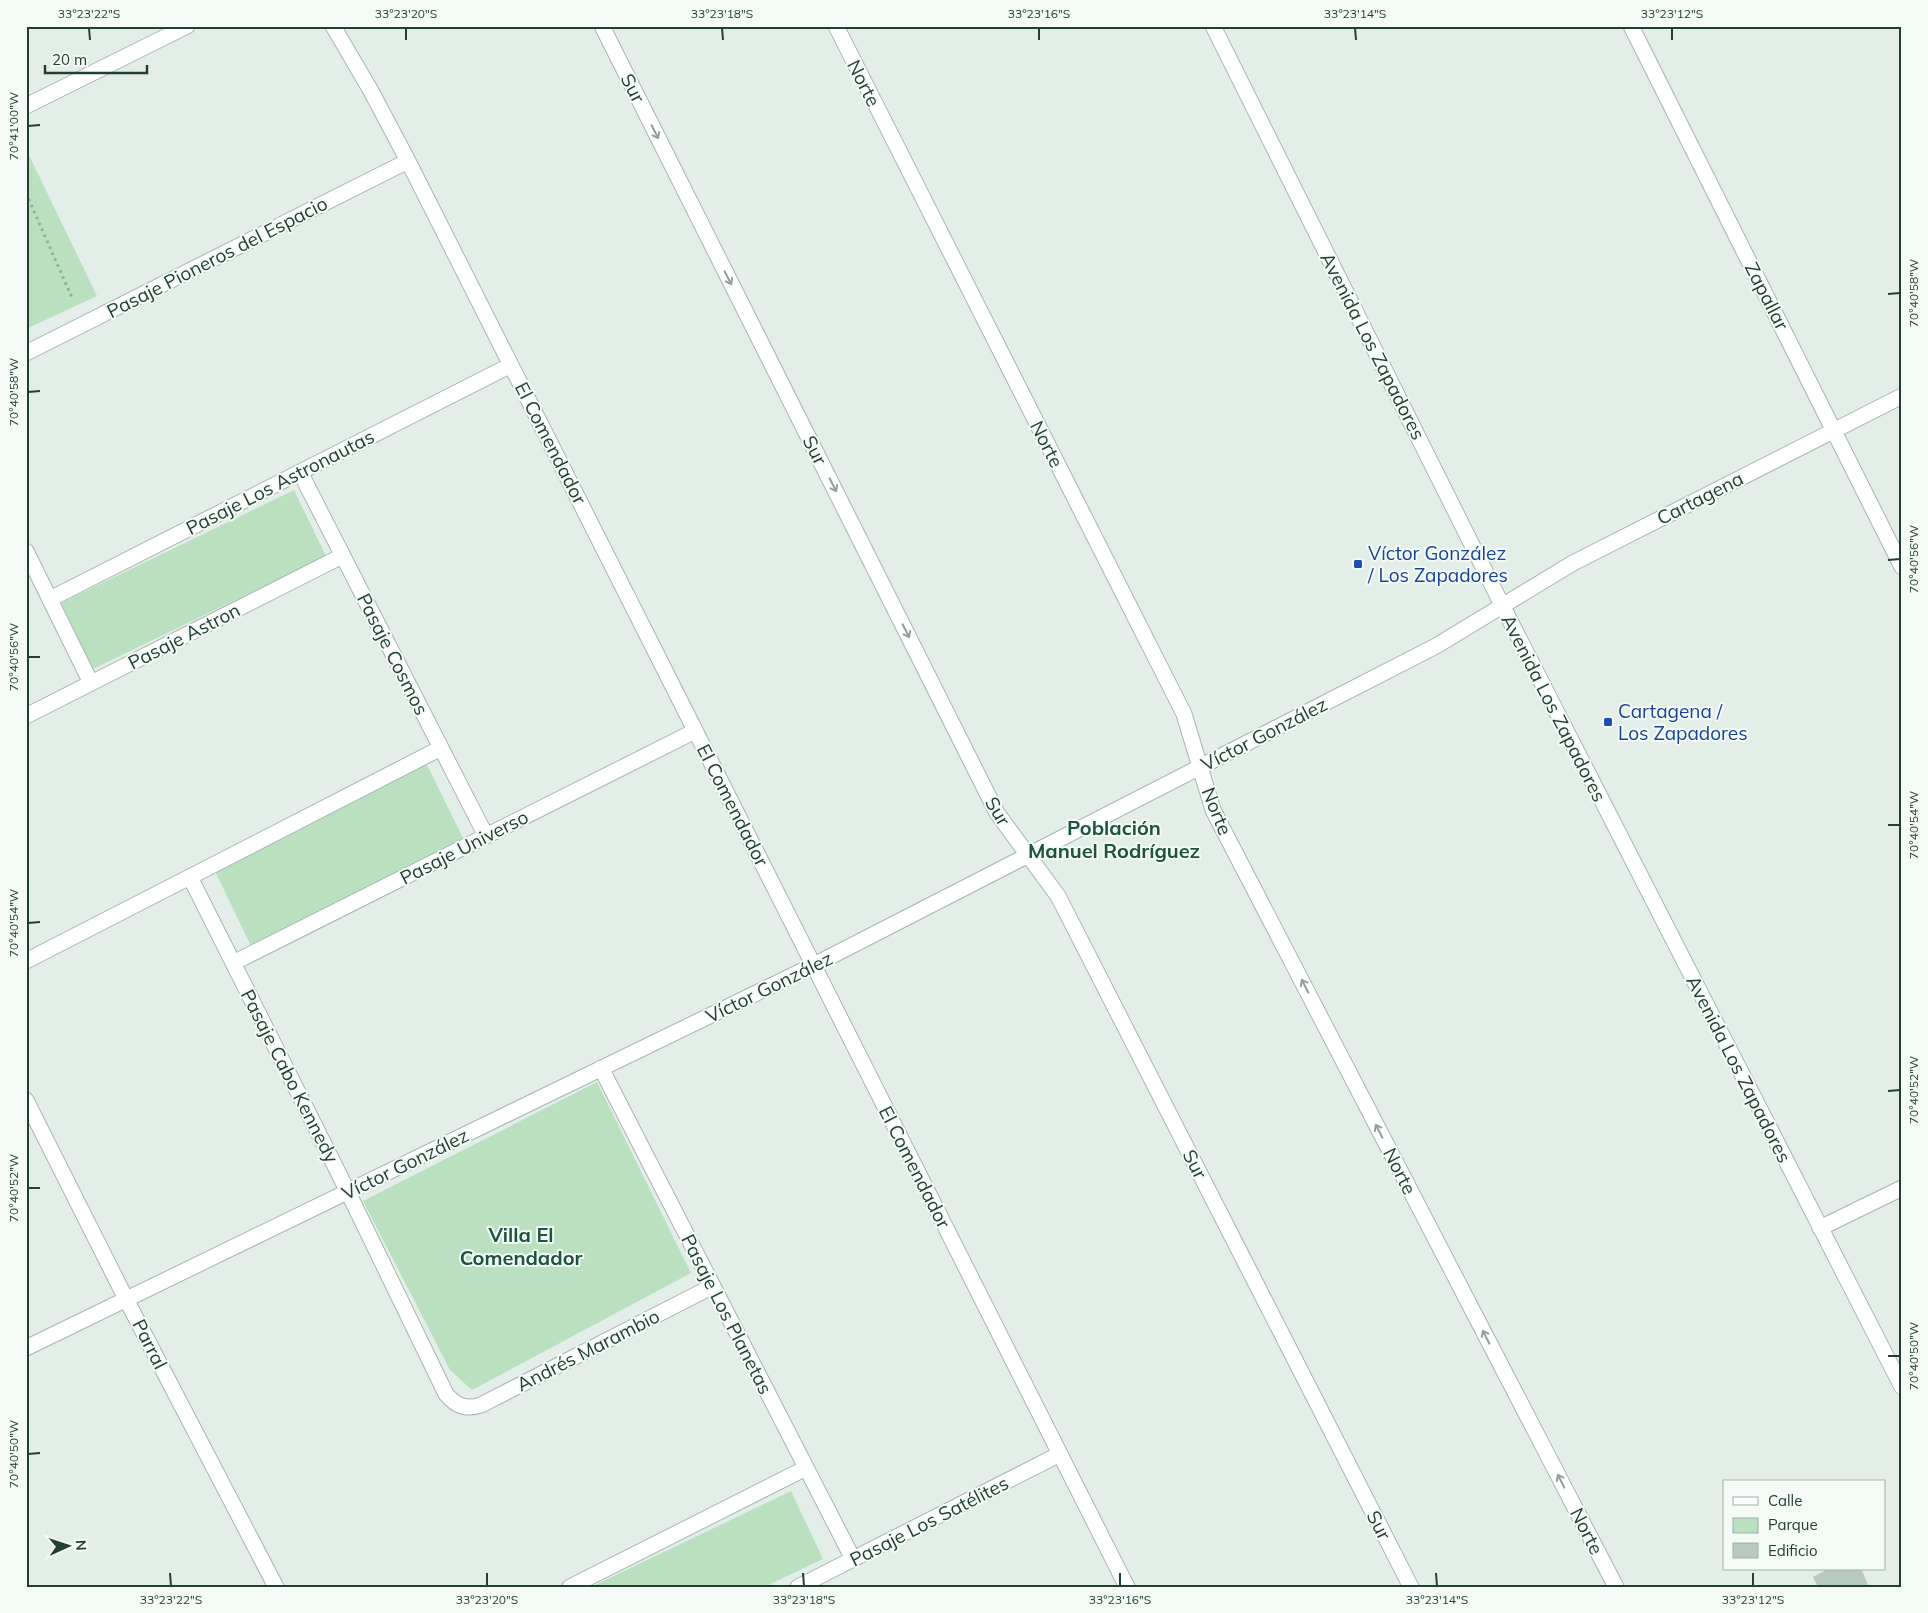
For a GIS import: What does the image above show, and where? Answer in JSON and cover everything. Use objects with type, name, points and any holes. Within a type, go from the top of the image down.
[{"type":"street","points":[[26,106],[187,26]]},
{"type":"street","name":"El Comendador","points":[[333,26],[371,90],[408,161],[1127,1587]]},
{"type":"street","name":"Sur","points":[[602,26],[997,813],[1058,896],[1411,1587]]},
{"type":"street","name":"Norte","points":[[836,26],[1184,714],[1213,810],[1616,1587]]},
{"type":"street","name":"Avenida Los Zapadores","points":[[1213,26],[1502,607],[1902,1387]]},
{"type":"street","name":"Zapallar","points":[[1632,26],[1902,566]]},
{"type":"street","name":"Pasaje Pioneros del Espacio","points":[[26,353],[408,161]]},
{"type":"street","name":"Pasaje Los Astronautas","points":[[50,599],[511,365]]},
{"type":"street","name":"Cartagena","points":[[1502,607],[1573,563],[1902,396]]},
{"type":"street","name":"Pasaje Cosmos","points":[[300,472],[486,836]]},
{"type":"street","points":[[26,551],[91,683]]},
{"type":"street","name":"Pasaje Astron","points":[[26,716],[342,556]]},
{"type":"street","name":"Víctor González","points":[[26,1348],[814,966],[1436,646],[1502,607]]},
{"type":"street","name":"Pasaje Universo","points":[[233,963],[695,731]]},
{"type":"street","points":[[26,960],[441,748]]},
{"type":"street","name":"Pasaje Cabo Kennedy","points":[[190,877],[348,1192],[446,1394],[452,1402],[461,1406]]},
{"type":"street","name":"Pasaje Los Planetas","points":[[602,1068],[853,1559]]},
{"type":"street","name":"Parral","points":[[26,1100],[126,1299],[276,1587]]},
{"type":"street","points":[[1820,1228],[1902,1188]]},
{"type":"street","name":"Andrés Marambio","points":[[461,1406],[471,1408],[481,1405],[713,1286]]},
{"type":"street","name":"Pasaje Los Satélites","points":[[798,1587],[1060,1454]]},
{"type":"street","points":[[570,1587],[806,1468]]},
{"type":"path","points":[[26,193],[83,324]]},
{"type":"green space","points":[[26,149],[97,296],[26,329]]},
{"type":"green space","points":[[294,490],[326,556],[93,669],[61,603]]},
{"type":"green space","points":[[426,763],[465,842],[251,946],[213,867]]},
{"type":"green space","points":[[597,1082],[691,1273],[472,1390],[450,1370],[363,1201]]},
{"type":"green space","points":[[791,1491],[823,1559],[764,1587],[591,1587]]},
{"type":"building","points":[[1826,1570],[1861,1570],[1869,1587],[1818,1587],[1813,1577]]},
{"type":"place","name":"Víctor González / Los Zapadores","points":[[1358,564]]},
{"type":"place","name":"Cartagena / Los Zapadores","points":[[1608,722]]},
{"type":"district","name":"Población Manuel Rodríguez","points":[[1114,840]]},
{"type":"district","name":"Villa El Comendador","points":[[521,1246]]}]
